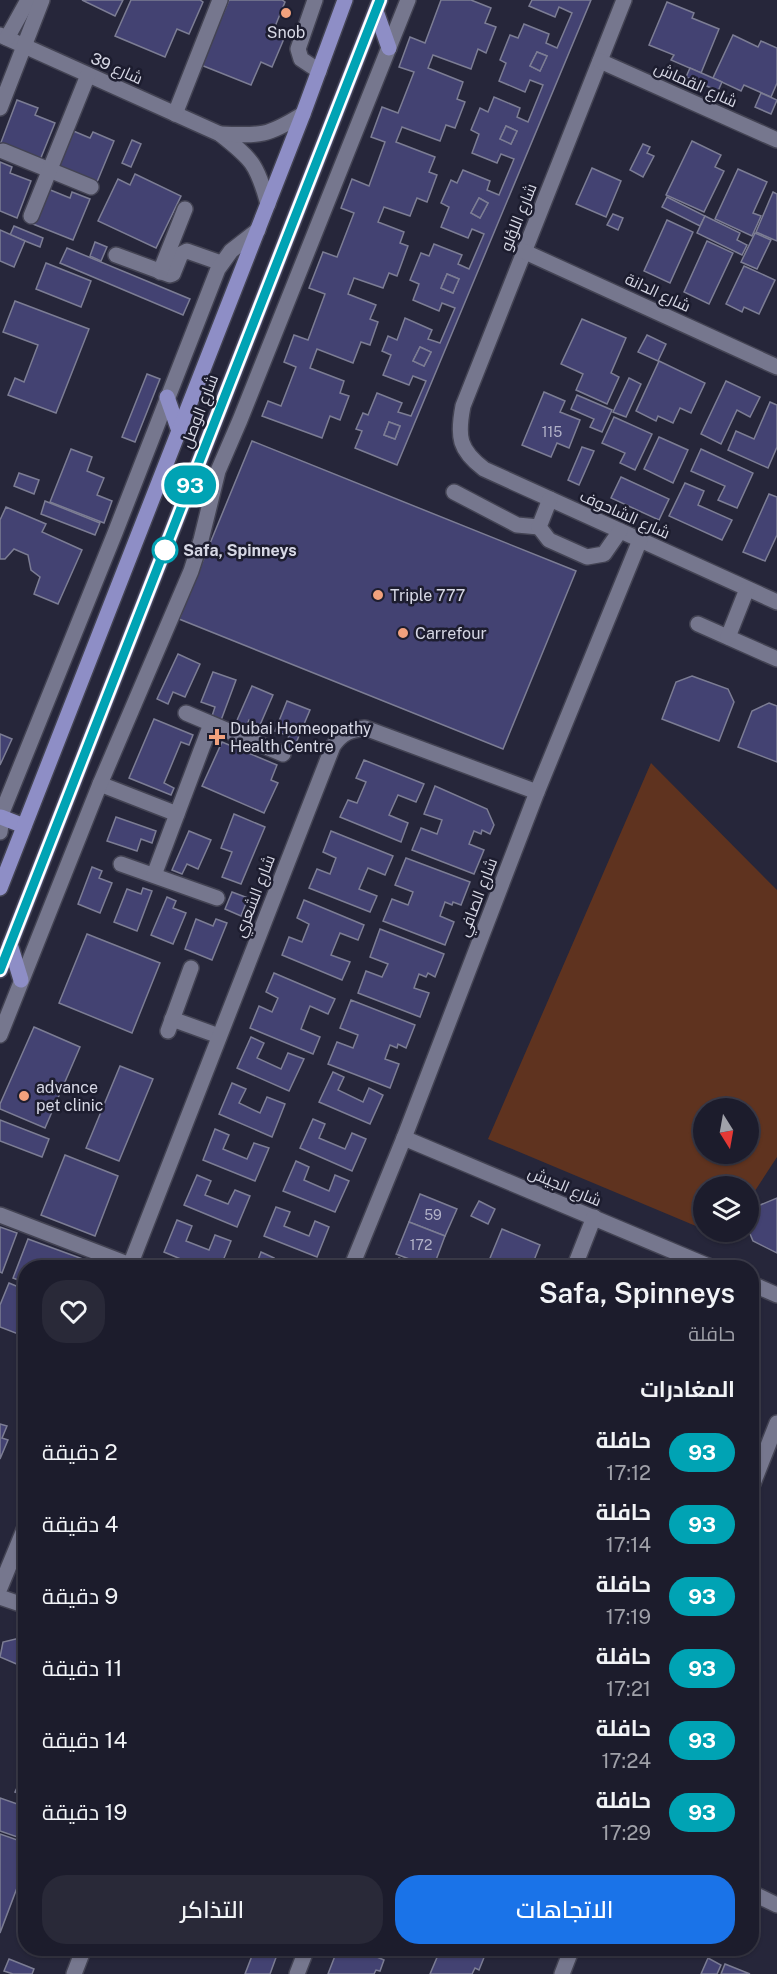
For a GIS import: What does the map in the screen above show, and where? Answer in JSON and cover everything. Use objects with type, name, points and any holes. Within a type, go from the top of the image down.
[{"type":"main road","name":"شارع الوصل","points":[[0,888],[258,230],[345,0]]},
{"type":"main road","name":"شارع الوصل","points":[[0,970],[378,5]]},
{"type":"main road","points":[[378,5],[389,48]]},
{"type":"main road","points":[[167,397],[179,432]]},
{"type":"main road","points":[[1,824],[24,826]]},
{"type":"main road","points":[[10,944],[21,980]]},
{"type":"street","points":[[4,36],[28,0]]},
{"type":"street","points":[[0,108],[42,0]]},
{"type":"street","points":[[175,114],[220,0]]},
{"type":"street","points":[[315,0],[298,49],[301,59],[319,71]]},
{"type":"street","points":[[0,1035],[100,784],[191,571],[220,465],[408,0]]},
{"type":"street","name":"شارع اللؤلو","points":[[464,450],[460,433],[463,406],[624,0]]},
{"type":"street","name":"شارع 39","points":[[4,36],[220,134],[249,158],[257,169],[268,204]]},
{"type":"street","name":"شارع القماش","points":[[600,61],[777,140]]},
{"type":"street","points":[[30,216],[87,75]]},
{"type":"street","name":"شارع 39","points":[[220,134],[253,136],[265,134],[277,130],[303,114]]},
{"type":"street","points":[[3,151],[91,187]]},
{"type":"street","points":[[160,272],[185,209]]},
{"type":"street","points":[[1,824],[4,807],[221,262],[258,230]]},
{"type":"street","points":[[116,255],[172,275],[179,257],[187,251],[221,262]]},
{"type":"street","name":"شارع الدانة","points":[[523,251],[777,367]]},
{"type":"street","name":"شارع الشاحوف","points":[[464,450],[484,469],[777,602]]},
{"type":"street","points":[[454,492],[517,525],[539,527],[549,540],[587,557],[604,555],[620,531]]},
{"type":"street","points":[[539,527],[550,499]]},
{"type":"street","name":"شارع الصافي","points":[[354,1260],[537,792],[640,540]]},
{"type":"street","points":[[728,638],[747,589]]},
{"type":"street","points":[[698,624],[777,659]]},
{"type":"street","points":[[186,713],[283,754]]},
{"type":"street","points":[[154,875],[211,724]]},
{"type":"street","name":"شارع الشعري","points":[[132,1260],[333,746],[343,734],[350,730],[364,728],[378,732],[537,792]]},
{"type":"street","points":[[100,784],[177,814]]},
{"type":"street","points":[[121,864],[217,898]]},
{"type":"street","points":[[191,968],[170,1025],[219,1036]]},
{"type":"street","name":"شارع الجيش","points":[[404,1137],[694,1260]]},
{"type":"street","points":[[0,1215],[115,1260]]},
{"type":"street","points":[[577,1260],[594,1217]]},
{"type":"street","points":[[759,1287],[777,1295]]},
{"type":"street","points":[[759,1468],[777,1423]]},
{"type":"street","points":[[0,1588],[18,1544]]},
{"type":"street","points":[[0,1597],[18,1603]]},
{"type":"street","points":[[759,1896],[777,1905]]},
{"type":"street","points":[[74,1974],[81,1956]]},
{"type":"street","points":[[297,1974],[304,1956]]},
{"type":"street","points":[[562,1974],[569,1956]]},
{"type":"shaded area","points":[[651,763],[777,890],[777,1157],[759,1185],[759,1176],[693,1176],[693,1225],[488,1139]]},
{"type":"building","points":[[82,0],[123,0],[115,16]]},
{"type":"building","points":[[131,0],[200,0],[203,2],[189,34],[177,29],[165,57],[115,36]]},
{"type":"building","points":[[229,0],[282,0],[285,2],[274,29],[286,34],[272,67],[261,62],[251,85],[201,65]]},
{"type":"building","points":[[441,0],[471,0],[491,8],[485,23],[496,27],[486,53],[478,49],[471,69],[433,55],[428,68],[463,82],[457,99],[465,102],[455,128],[446,125],[440,141],[402,127],[396,142],[435,157],[429,172],[437,175],[427,202],[417,198],[410,216],[384,207],[378,222],[404,232],[400,243],[408,246],[397,276],[389,273],[383,288],[354,278],[348,294],[376,305],[370,319],[378,322],[370,345],[361,342],[353,363],[317,349],[310,368],[344,381],[340,393],[349,396],[340,420],[330,416],[322,438],[262,416],[268,401],[281,406],[296,367],[284,362],[294,335],[308,340],[325,294],[309,288],[323,252],[337,257],[354,213],[341,208],[352,179],[369,186],[385,142],[371,137],[382,107],[398,113],[414,72],[399,67],[410,37],[425,43]]},
{"type":"building","points":[[532,0],[591,0],[397,465],[355,448],[362,431],[356,429],[363,413],[368,415],[377,393],[402,403],[398,412],[411,416],[426,381],[413,376],[409,385],[383,375],[391,355],[382,351],[388,336],[397,340],[405,318],[432,330],[428,339],[440,343],[455,308],[442,303],[439,311],[413,300],[419,284],[410,280],[421,253],[429,256],[434,244],[462,255],[458,264],[469,269],[484,234],[472,229],[468,238],[441,227],[449,207],[441,203],[451,180],[457,183],[463,170],[490,181],[487,190],[499,195],[514,159],[501,154],[497,163],[472,153],[479,134],[471,130],[480,108],[488,112],[494,97],[520,108],[517,117],[528,122],[543,85],[530,80],[525,92],[499,81],[506,63],[500,60],[510,35],[518,38],[524,24],[549,34],[546,43],[557,48],[572,13],[559,7],[555,17],[529,6]],"holes":[[[537,52],[547,56],[540,71],[530,66]],[[506,126],[517,131],[511,144],[500,139]],[[479,198],[488,203],[480,218],[471,213]],[[447,274],[459,279],[453,293],[441,288]],[[420,347],[431,352],[424,366],[413,361]],[[389,422],[400,426],[395,439],[384,435]]]},
{"type":"building","points":[[667,2],[694,13],[692,18],[719,29],[701,73],[671,60],[674,55],[649,45]]},
{"type":"building","points":[[733,35],[758,47],[761,41],[777,48],[777,83],[771,97],[744,85],[741,91],[713,78]]},
{"type":"building","points":[[537,52],[547,56],[540,71],[530,66]]},
{"type":"building","points":[[690,68],[722,82],[718,91],[686,77]]},
{"type":"building","points":[[761,93],[777,100],[771,114],[755,107]]},
{"type":"building","points":[[17,100],[38,108],[35,115],[55,123],[40,160],[0,145]]},
{"type":"building","points":[[506,126],[517,131],[511,144],[500,139]]},
{"type":"building","points":[[71,130],[90,138],[93,132],[114,141],[97,182],[57,166]]},
{"type":"building","points":[[132,140],[141,144],[131,167],[122,163]]},
{"type":"building","points":[[692,141],[721,155],[715,167],[724,171],[704,212],[666,195]]},
{"type":"building","points":[[643,144],[650,147],[647,153],[654,156],[643,177],[630,170]]},
{"type":"building","points":[[0,162],[12,167],[10,173],[31,181],[17,218],[0,211]]},
{"type":"building","points":[[592,168],[621,181],[606,217],[576,204]]},
{"type":"building","points":[[738,169],[767,182],[753,213],[761,216],[752,236],[715,219]]},
{"type":"building","points":[[135,174],[181,196],[156,248],[98,221],[118,179],[130,185]]},
{"type":"building","points":[[48,189],[70,198],[72,192],[90,199],[73,240],[33,224]]},
{"type":"building","points":[[773,192],[777,194],[777,241],[756,232]]},
{"type":"building","points":[[667,197],[705,216],[700,226],[662,207]]},
{"type":"building","points":[[479,198],[488,203],[480,218],[471,213]]},
{"type":"building","points":[[613,214],[623,218],[618,230],[607,225]]},
{"type":"building","points":[[705,216],[740,233],[737,240],[747,245],[742,255],[697,233]]},
{"type":"building","points":[[667,220],[693,232],[670,283],[644,271]]},
{"type":"building","points":[[14,226],[43,238],[40,247],[10,235]]},
{"type":"building","points":[[0,230],[25,241],[14,267],[0,261]]},
{"type":"building","points":[[755,233],[771,240],[757,269],[741,262]]},
{"type":"building","points":[[707,241],[733,253],[709,304],[684,292]]},
{"type":"building","points":[[95,242],[107,247],[101,261],[90,256]]},
{"type":"building","points":[[67,248],[190,299],[183,315],[60,263]]},
{"type":"building","points":[[46,263],[91,281],[81,307],[36,289]]},
{"type":"building","points":[[744,266],[775,280],[759,314],[744,307],[742,312],[726,304]]},
{"type":"building","points":[[447,274],[459,279],[453,293],[441,288]]},
{"type":"building","points":[[15,301],[89,329],[56,413],[8,395],[15,378],[24,382],[38,345],[3,332]]},
{"type":"building","points":[[582,319],[626,338],[611,373],[619,377],[607,404],[576,390],[583,374],[561,364]]},
{"type":"building","points":[[647,335],[666,344],[658,361],[638,352]]},
{"type":"building","points":[[420,347],[431,352],[424,366],[413,361]]},
{"type":"building","points":[[659,361],[705,383],[691,413],[680,408],[673,423],[658,416],[656,421],[636,411]]},
{"type":"building","points":[[147,374],[160,379],[135,442],[122,437]]},
{"type":"building","points":[[629,378],[641,384],[626,417],[613,412]]},
{"type":"building","points":[[726,381],[760,397],[750,417],[737,410],[721,444],[701,434]]},
{"type":"building","points":[[544,392],[565,401],[560,412],[580,420],[569,448],[557,443],[551,457],[522,445]]},
{"type":"building","points":[[577,395],[612,410],[602,432],[590,427],[594,419],[571,409]]},
{"type":"building","points":[[770,402],[777,405],[777,447],[768,468],[728,450],[736,431],[754,439]]},
{"type":"building","points":[[614,417],[652,434],[635,470],[620,463],[625,453],[602,443]]},
{"type":"building","points":[[389,422],[400,426],[395,439],[384,435]]},
{"type":"building","points":[[659,437],[688,450],[673,483],[644,469]]},
{"type":"building","name":"Triple 777","points":[[252,441],[576,571],[503,749],[179,619]]},
{"type":"building","points":[[582,447],[594,451],[579,485],[568,480]]},
{"type":"building","points":[[71,449],[92,457],[87,471],[104,478],[97,495],[112,501],[104,523],[50,502]]},
{"type":"building","points":[[701,449],[753,473],[737,508],[718,500],[725,486],[691,471]]},
{"type":"building","points":[[19,473],[39,480],[34,494],[14,486]]},
{"type":"building","points":[[621,477],[669,499],[659,520],[611,498]]},
{"type":"building","points":[[685,483],[704,491],[698,505],[732,520],[722,540],[669,516]]},
{"type":"building","points":[[769,494],[777,497],[777,535],[765,561],[743,552]]},
{"type":"building","points":[[45,501],[100,523],[95,535],[41,514]]},
{"type":"building","points":[[6,507],[46,524],[42,532],[82,550],[58,604],[34,594],[40,577],[31,570],[28,555],[14,549],[5,559],[0,559],[0,520]]},
{"type":"building","points":[[178,654],[200,664],[185,697],[173,692],[168,704],[157,699]]},
{"type":"building","points":[[213,672],[236,680],[220,723],[211,719],[215,707],[201,702]]},
{"type":"building","points":[[692,676],[728,689],[734,702],[719,741],[662,719],[676,682]]},
{"type":"building","points":[[252,686],[273,695],[260,725],[249,720],[244,731],[234,727]]},
{"type":"building","points":[[287,701],[310,710],[293,750],[285,747],[289,736],[275,731]]},
{"type":"building","points":[[769,703],[777,706],[777,762],[738,747],[752,711]]},
{"type":"building","points":[[154,719],[193,735],[189,745],[181,742],[164,783],[174,788],[171,795],[129,778]]},
{"type":"building","points":[[0,734],[12,739],[0,765]]},
{"type":"building","points":[[222,742],[277,765],[271,780],[278,783],[264,813],[202,786]]},
{"type":"building","points":[[364,760],[424,784],[416,802],[398,795],[389,815],[408,823],[401,842],[340,817],[348,800],[357,803],[366,782],[356,778]]},
{"type":"building","points":[[435,786],[487,809],[494,825],[490,834],[482,830],[481,834],[474,831],[469,844],[484,850],[474,874],[412,850],[421,828],[437,834],[442,820],[424,814]]},
{"type":"building","points":[[234,814],[265,827],[241,884],[222,877],[232,852],[221,848]]},
{"type":"building","points":[[116,817],[156,831],[152,843],[141,839],[137,851],[107,841]]},
{"type":"building","points":[[189,831],[211,840],[198,869],[187,864],[182,874],[172,870]]},
{"type":"building","points":[[331,831],[393,856],[385,875],[368,868],[359,889],[377,896],[370,912],[309,888],[317,869],[330,874],[336,858],[323,852]]},
{"type":"building","points":[[406,858],[470,882],[461,905],[445,902],[440,916],[454,922],[445,945],[383,921],[392,899],[408,905],[413,892],[395,885]]},
{"type":"building","points":[[92,867],[102,871],[99,878],[112,883],[100,913],[78,904]]},
{"type":"building","points":[[143,888],[152,891],[137,931],[114,922],[127,889],[141,894]]},
{"type":"building","points":[[232,892],[248,898],[241,916],[225,909]]},
{"type":"building","points":[[167,897],[176,901],[173,908],[186,913],[173,944],[151,935]]},
{"type":"building","points":[[304,900],[364,925],[358,940],[340,933],[331,955],[350,962],[342,980],[282,955],[289,937],[302,942],[309,924],[297,918]]},
{"type":"building","points":[[196,919],[213,926],[216,919],[227,923],[212,960],[185,949]]},
{"type":"building","points":[[380,929],[444,954],[435,977],[428,973],[426,977],[419,974],[414,988],[429,993],[420,1017],[358,993],[366,971],[382,977],[388,964],[370,957]]},
{"type":"building","points":[[87,934],[160,963],[132,1033],[59,1003]]},
{"type":"building","points":[[274,973],[335,999],[328,1014],[310,1006],[301,1029],[320,1037],[313,1054],[250,1028],[259,1006],[272,1012],[278,998],[266,992]]},
{"type":"building","points":[[351,1000],[415,1025],[406,1048],[398,1044],[397,1048],[390,1045],[385,1059],[399,1064],[390,1088],[328,1064],[337,1042],[353,1048],[358,1035],[340,1028]]},
{"type":"building","points":[[34,1027],[80,1047],[45,1128],[0,1109],[0,1104]]},
{"type":"building","points":[[251,1037],[264,1043],[257,1058],[281,1069],[288,1053],[304,1059],[289,1091],[237,1068]]},
{"type":"building","points":[[120,1066],[153,1079],[119,1161],[86,1148]]},
{"type":"building","points":[[333,1072],[344,1077],[338,1090],[363,1102],[369,1088],[383,1095],[370,1124],[319,1102]]},
{"type":"building","points":[[232,1083],[246,1089],[239,1103],[260,1113],[267,1097],[285,1104],[272,1137],[219,1114]]},
{"type":"building","points":[[313,1119],[325,1124],[319,1138],[345,1149],[352,1133],[366,1139],[352,1171],[300,1148]]},
{"type":"building","points":[[0,1120],[49,1139],[42,1157],[0,1141]]},
{"type":"building","points":[[215,1129],[229,1135],[223,1149],[247,1159],[254,1143],[269,1148],[255,1181],[203,1160]]},
{"type":"building","points":[[65,1155],[118,1176],[95,1236],[41,1215]]},
{"type":"building","points":[[296,1161],[309,1167],[304,1180],[329,1191],[335,1175],[349,1181],[335,1212],[283,1191]]},
{"type":"building","points":[[197,1175],[211,1181],[205,1195],[228,1204],[235,1190],[250,1196],[237,1227],[184,1205]]},
{"type":"building","points":[[420,1194],[457,1209],[445,1236],[409,1222]]},
{"type":"building","points":[[777,1198],[777,1253],[755,1242],[759,1242],[759,1205]]},
{"type":"building","points":[[479,1201],[495,1209],[488,1224],[471,1216]]},
{"type":"building","points":[[276,1207],[290,1212],[284,1226],[309,1236],[315,1221],[329,1227],[317,1257],[264,1236]]},
{"type":"building","points":[[177,1220],[192,1226],[186,1241],[209,1250],[215,1235],[231,1241],[223,1260],[183,1260],[164,1252]]},
{"type":"building","points":[[409,1222],[445,1236],[436,1260],[412,1260],[396,1254]]},
{"type":"building","points":[[0,1227],[17,1233],[2,1273],[0,1272]]},
{"type":"building","points":[[502,1229],[540,1245],[534,1260],[489,1260]]},
{"type":"building","points":[[28,1239],[86,1260],[20,1260]]},
{"type":"building","points":[[261,1252],[274,1258],[273,1260],[258,1260]]},
{"type":"building","points":[[18,1265],[18,1280],[13,1278]]},
{"type":"building","points":[[9,1283],[18,1287],[18,1334],[0,1327],[0,1305]]},
{"type":"building","points":[[0,1424],[7,1426],[2,1438],[8,1440],[0,1459]]},
{"type":"building","points":[[18,1639],[18,1665],[0,1657],[3,1642]]},
{"type":"building","points":[[0,1798],[18,1804],[18,1837],[0,1831]]},
{"type":"building","points":[[0,1834],[18,1840],[18,1885],[0,1933]]},
{"type":"building","points":[[252,1956],[277,1956],[270,1974],[245,1974]]},
{"type":"building","points":[[335,1956],[375,1956],[384,1960],[380,1971],[376,1970],[374,1974],[328,1974]]},
{"type":"building","points":[[438,1956],[485,1956],[479,1970],[475,1968],[472,1974],[430,1974]]},
{"type":"building","points":[[708,1958],[721,1965],[717,1974],[701,1974]]},
{"type":"building","points":[[9,1959],[34,1969],[32,1974],[13,1974],[4,1971]]},
{"type":"building","points":[[725,1964],[750,1974],[721,1974]]},
{"type":"bus line","name":"93","points":[[0,970],[380,0]]},
{"type":"place","name":"Snob","points":[[286,13]]},
{"type":"place","name":"Safa, Spinneys","points":[[165,550]]},
{"type":"place","name":"Triple 777","points":[[378,595]]},
{"type":"place","name":"Carrefour","points":[[403,633]]},
{"type":"place","name":"Dubai Homeopathy Health Centre","points":[[217,737]]},
{"type":"place","name":"advance pet clinic","points":[[24,1096]]}]
